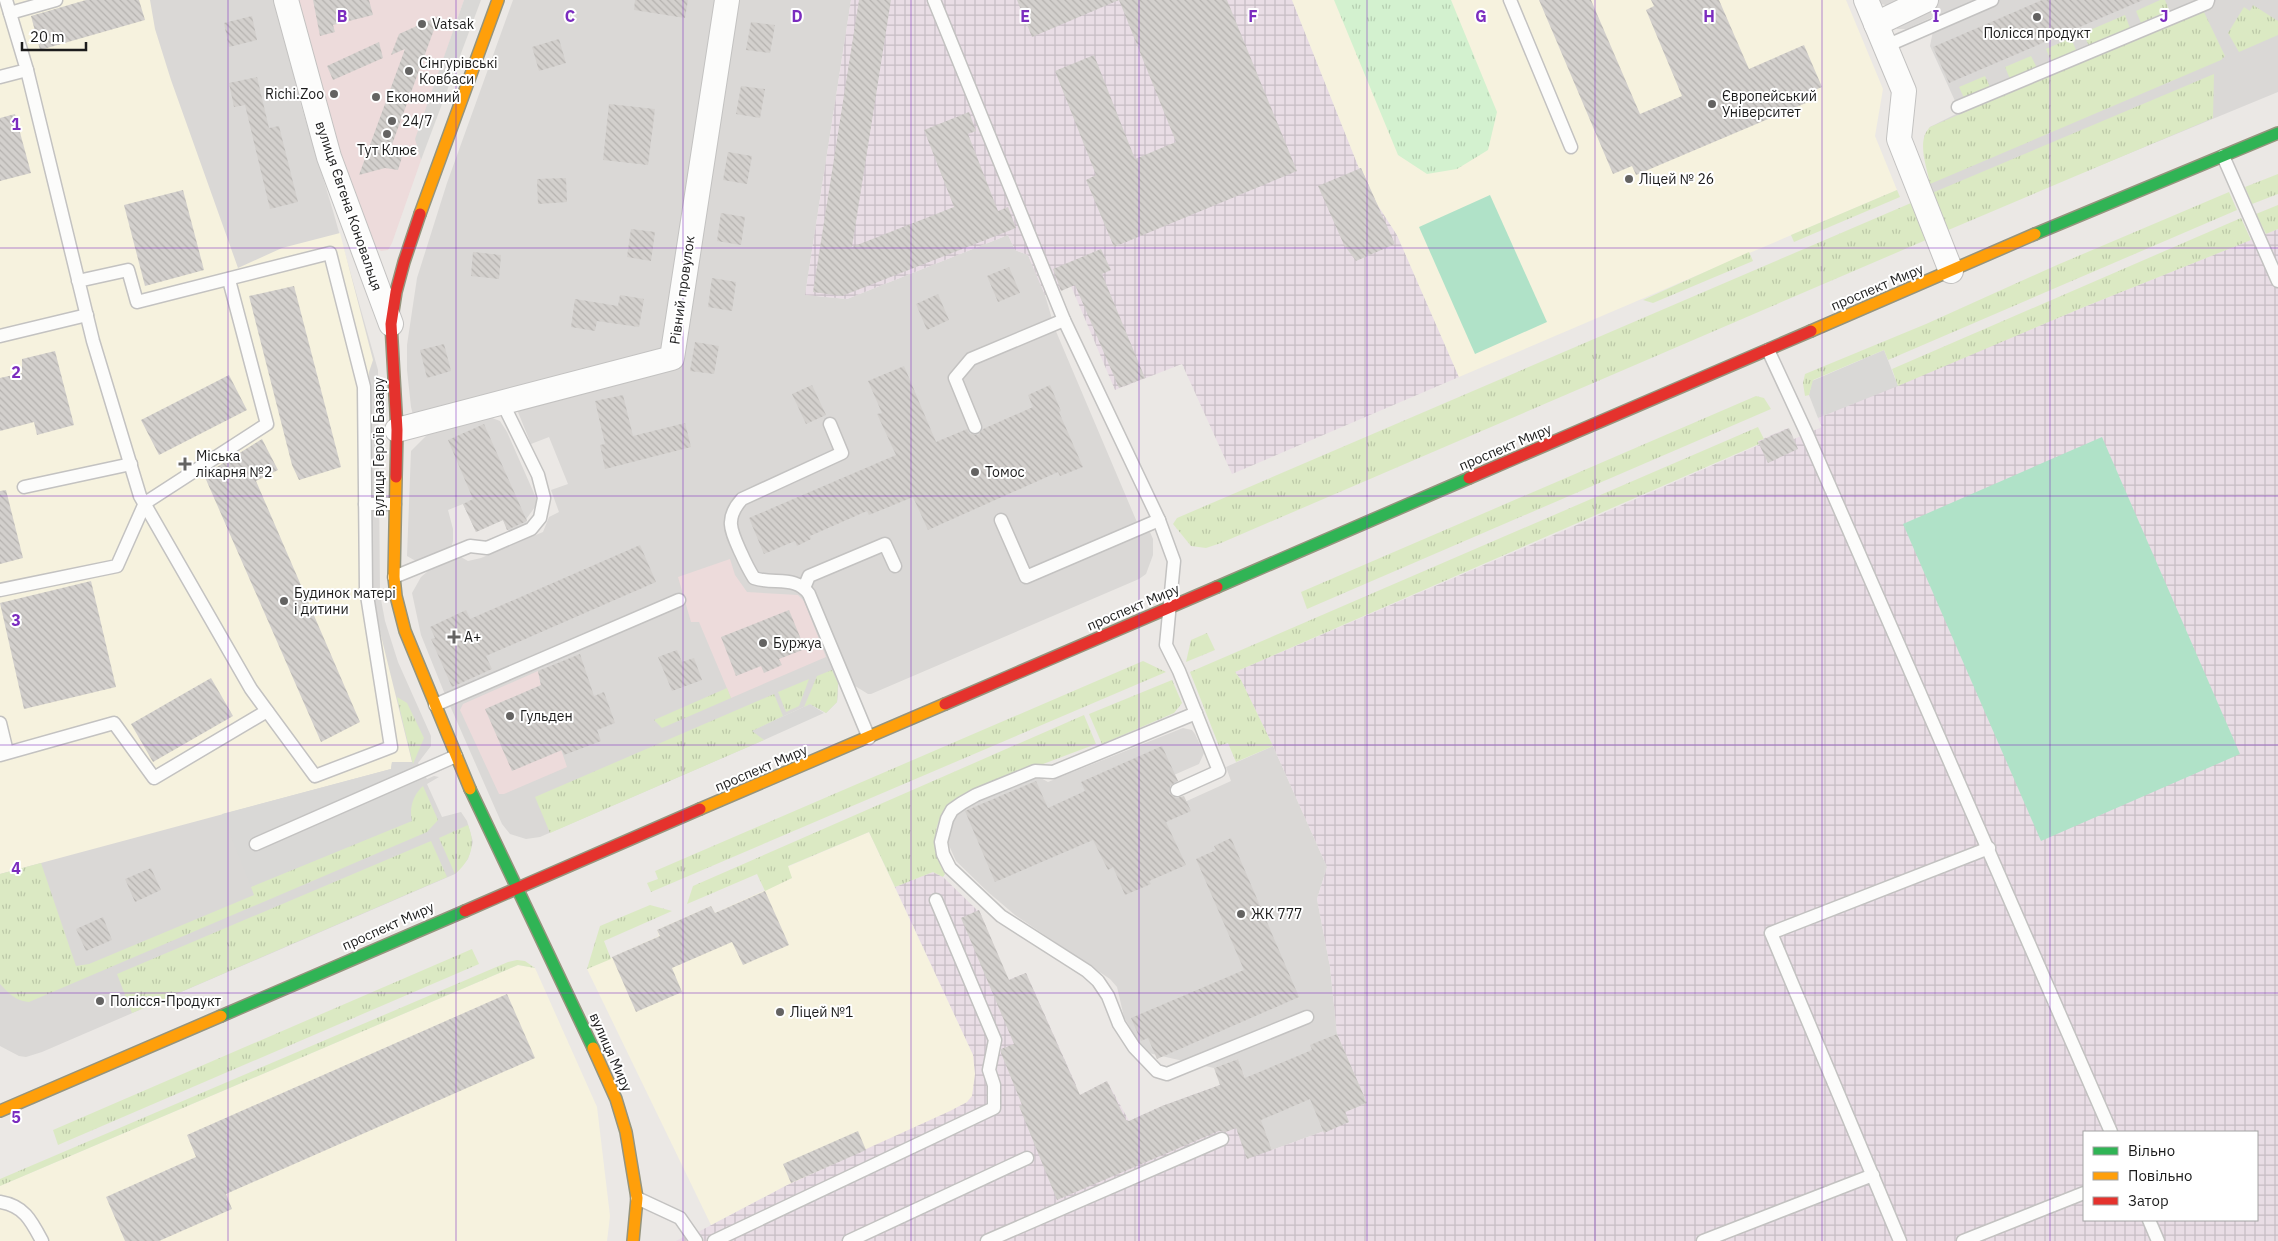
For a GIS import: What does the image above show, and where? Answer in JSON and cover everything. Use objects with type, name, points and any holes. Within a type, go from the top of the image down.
[{"type":"main road","name":"вулиця Героїв Базару","points":[[498,0],[404,262],[391,324],[397,430],[394,577],[396,596],[405,631],[456,756],[516,887]]},
{"type":"main road","name":"проспект Миру","points":[[2,1107],[869,738],[2152,184],[2278,133]]},
{"type":"main road","name":"вулиця Миру","points":[[516,887],[616,1098],[626,1132],[637,1198],[632,1241]]},
{"type":"street","name":"вулиця Євгена Коновальця","points":[[286,0],[329,157],[391,324]]},
{"type":"street","name":"Рівний провулок","points":[[397,430],[672,358],[727,0]]},
{"type":"street","points":[[1866,0],[1904,91],[1899,139],[1952,271]]},
{"type":"street","points":[[1876,24],[1926,0]]},
{"type":"lane","points":[[6,0],[27,70],[78,281],[87,315],[140,496],[251,690],[315,776],[391,747],[366,589],[363,377],[330,253],[137,302],[128,270],[78,281]]},
{"type":"lane","points":[[10,13],[56,0]]},
{"type":"lane","points":[[934,0],[1064,320],[1159,520],[1174,561],[1166,645],[1179,671],[1220,771],[1178,790]]},
{"type":"lane","points":[[1510,0],[1572,147]]},
{"type":"lane","points":[[1886,46],[1992,0]]},
{"type":"lane","points":[[1958,107],[2207,3],[2208,0]]},
{"type":"lane","points":[[0,77],[27,70]]},
{"type":"lane","points":[[2223,156],[2278,281]]},
{"type":"lane","points":[[0,590],[117,566],[145,503],[267,424],[229,280]]},
{"type":"lane","points":[[0,336],[87,315]]},
{"type":"lane","points":[[975,427],[955,378],[971,359],[1064,320]]},
{"type":"lane","points":[[1768,350],[1807,434],[1989,848],[2111,1131]]},
{"type":"lane","points":[[394,577],[470,546],[487,548],[531,528],[540,518],[544,498],[538,475],[502,402]]},
{"type":"lane","points":[[830,424],[842,453],[742,499],[731,515],[730,524],[732,534],[754,578],[796,584],[804,588],[869,738]]},
{"type":"lane","points":[[24,487],[131,464]]},
{"type":"lane","points":[[365,504],[395,504]]},
{"type":"lane","points":[[1001,520],[1026,576],[1159,520]]},
{"type":"lane","points":[[804,588],[809,576],[885,544],[894,566]]},
{"type":"lane","points":[[435,705],[679,600]]},
{"type":"lane","points":[[0,723],[4,754],[114,723],[154,778],[267,711]]},
{"type":"lane","points":[[1196,713],[1054,772],[1035,771],[976,795],[952,810],[947,819],[941,842],[943,854],[950,868],[1001,916],[1087,971],[1098,981],[1108,996],[1126,1036],[1157,1071],[1166,1074],[1307,1017]]},
{"type":"lane","points":[[256,844],[456,756]]},
{"type":"lane","points":[[1900,1241],[1772,933],[1989,848]]},
{"type":"lane","points":[[714,1241],[994,1108],[994,1085],[989,1070],[995,1040],[936,900]]},
{"type":"lane","points":[[987,1241],[1222,1139]]},
{"type":"lane","points":[[849,1241],[1027,1158]]},
{"type":"lane","points":[[1702,1241],[1873,1175]]},
{"type":"lane","points":[[1963,1241],[2083,1193]]},
{"type":"lane","points":[[637,1198],[680,1218],[696,1241]]},
{"type":"lane","points":[[0,1202],[12,1204],[23,1211],[32,1222],[42,1241]]},
{"type":"lane","points":[[2149,1221],[2158,1241]]},
{"type":"shaded area","name":"Міська лікарня №2","points":[[0,0],[275,0],[301,105],[378,370],[380,594],[385,621],[398,662],[431,736],[431,746],[418,763],[427,779],[434,776],[439,777],[427,784],[442,817],[461,812],[467,821],[473,842],[468,859],[455,874],[42,1052],[26,1057],[19,1056],[0,1046]]},
{"type":"shaded area","name":"Міська лікарня №2","points":[[0,0],[150,0],[155,29],[171,80],[238,268],[282,248],[340,233],[373,360],[369,372],[372,599],[412,762],[392,762],[391,769],[0,874]]},
{"type":"shaded area","name":"Економний","points":[[297,0],[464,0],[416,138],[421,160],[388,250],[381,251],[376,247],[349,188]]},
{"type":"shaded area","points":[[464,0],[481,0],[421,160],[415,139]]},
{"type":"shaded area","points":[[513,0],[851,0],[805,295],[847,299],[1008,235],[1015,250],[1028,255],[1045,295],[1055,329],[1142,534],[1150,532],[1153,539],[1153,555],[1146,574],[1139,579],[871,694],[852,684],[844,666],[833,670],[838,683],[837,702],[826,713],[810,704],[753,730],[752,733],[764,740],[540,837],[526,839],[510,834],[502,824],[444,692],[421,635],[412,593],[421,577],[428,571],[459,556],[468,561],[481,558],[543,532],[549,517],[559,512],[551,490],[568,484],[549,437],[531,444],[509,390],[413,415],[407,370],[407,345],[417,278],[447,183]]},
{"type":"shaded area","points":[[851,0],[1292,0],[1359,168],[1361,167],[1377,204],[1397,235],[1459,377],[1232,474],[1182,364],[1115,390],[1071,286],[1045,295],[1028,255],[1015,250],[1008,235],[847,299],[805,295]]},
{"type":"shaded area","name":"Ліцей № 26","points":[[1292,0],[1846,0],[1883,89],[1875,136],[1897,190],[1459,377],[1397,235],[1377,204],[1361,168],[1359,168]]},
{"type":"shaded area","points":[[1877,0],[2278,0],[2278,92],[2084,172],[1932,193],[1924,151],[1924,136],[1930,127],[1960,112],[1930,46],[1933,31],[1941,27],[1935,16],[1906,29],[1897,29],[1890,6],[1881,4]]},
{"type":"shaded area","points":[[2278,229],[2278,1241],[676,1241],[691,1233],[700,1231],[787,1185],[967,1102],[973,1055],[895,887],[933,872],[943,877],[979,910],[1008,980],[1026,973],[1076,1085],[1073,1087],[1078,1096],[1107,1081],[1129,1121],[1162,1106],[1220,1085],[1272,1150],[1349,1122],[1345,1112],[1367,1103],[1337,1034],[1330,967],[1317,899],[1327,867],[1273,746],[1241,680],[1235,672],[1759,445],[1758,441],[1788,428],[1794,439],[1822,427],[1818,418],[2084,307]]},
{"type":"shaded area","points":[[1884,350],[1898,386],[1818,418],[1809,395],[1812,381]]},
{"type":"shaded area","points":[[487,416],[500,421],[507,432],[537,500],[535,507],[527,518],[526,526],[509,533],[503,520],[476,532],[463,504],[448,510],[453,529],[451,548],[422,561],[414,560],[407,556],[411,451],[427,435]]},
{"type":"shaded area","points":[[730,559],[735,575],[747,592],[798,595],[804,601],[826,657],[731,698],[699,622],[691,622],[678,577]]},
{"type":"shaded area","points":[[538,671],[543,696],[567,767],[504,794],[499,794],[460,710],[463,704]]},
{"type":"shaded area","points":[[810,704],[824,713],[764,740],[752,733],[753,730]]},
{"type":"shaded area","points":[[1183,728],[1192,730],[1204,753],[1199,764],[1167,778],[1178,805],[1231,781],[1226,767],[1273,746],[1327,867],[1317,899],[1330,967],[1337,1034],[1367,1103],[1349,1122],[1272,1150],[1238,1059],[1214,1068],[1144,1052],[1124,1017],[1117,987],[1110,979],[1015,915],[956,861],[948,843],[953,820],[967,806],[1014,784],[1039,777],[1048,782]]},
{"type":"shaded area","points":[[392,762],[412,762],[420,789],[411,806],[412,821],[251,887],[222,814],[391,769]]},
{"type":"shaded area","name":"Ліцей №1","points":[[869,832],[973,1055],[975,1074],[972,1096],[967,1102],[950,1111],[787,1185],[711,1225],[587,969],[659,936],[657,930],[711,906],[715,913],[792,878],[787,867]]},
{"type":"shaded area","points":[[518,965],[535,968],[597,1107],[610,1216],[607,1241],[0,1241],[0,1186]]},
{"type":"green space","points":[[1334,0],[1451,0],[1497,112],[1488,150],[1457,169],[1427,174],[1398,155]]},
{"type":"green space","points":[[2160,0],[2165,0],[2169,10],[2141,23],[2136,11]]},
{"type":"green space","points":[[2253,5],[2278,21],[2278,35],[2239,52],[2228,33],[2244,7],[2250,11]]},
{"type":"green space","points":[[2203,10],[2225,56],[2221,60],[1930,184],[1923,147],[1926,133],[1930,127]]},
{"type":"green space","points":[[2125,15],[2130,28],[2089,46],[2083,33]]},
{"type":"green space","points":[[2071,38],[2076,50],[2051,61],[2046,49]]},
{"type":"green space","points":[[2031,56],[2037,68],[2010,79],[2005,67]]},
{"type":"green space","points":[[2214,74],[2213,118],[1946,231],[1932,193]]},
{"type":"green space","points":[[1985,76],[1990,87],[1964,98],[1959,87]]},
{"type":"green space","points":[[2278,174],[2278,194],[2252,204],[2245,187]]},
{"type":"green space","points":[[1897,190],[1900,197],[1794,242],[1791,235]]},
{"type":"green space","points":[[2229,192],[2237,210],[1888,360],[1884,350],[1813,380],[1809,395],[1805,396],[1803,383],[1805,374],[1926,324],[2057,265]]},
{"type":"green space","points":[[1490,195],[1547,322],[1475,354],[1419,227]]},
{"type":"green space","points":[[1911,203],[1926,240],[1221,543],[1206,548],[1191,546],[1173,524],[1177,518]]},
{"type":"green space","points":[[2278,205],[2278,229],[2266,234],[2256,214]]},
{"type":"green space","points":[[2241,218],[2251,240],[2084,307],[1898,386],[1892,369]]},
{"type":"green space","points":[[1749,252],[1753,261],[1653,303],[1643,300]]},
{"type":"green space","points":[[1756,396],[1764,398],[1771,409],[1307,609],[1301,592]]},
{"type":"green space","points":[[1758,427],[1764,439],[1758,441],[1759,444],[1235,672],[1241,680],[1273,746],[1236,762],[1228,743],[1219,746],[1190,672]]},
{"type":"green space","points":[[2102,437],[2240,754],[2041,841],[1903,524]]},
{"type":"green space","points":[[1207,633],[1215,650],[1186,662],[1191,640]]},
{"type":"green space","points":[[1143,661],[1166,672],[651,892],[647,883],[658,879],[655,871]]},
{"type":"green space","points":[[832,670],[838,683],[837,702],[826,713],[810,704],[804,707],[817,676]]},
{"type":"green space","points":[[809,679],[799,706],[786,712],[778,692]]},
{"type":"green space","points":[[1172,680],[1182,703],[1174,713],[1102,744],[1089,714]]},
{"type":"green space","points":[[727,688],[731,698],[662,728],[654,720]]},
{"type":"green space","points":[[774,694],[783,716],[752,731],[764,740],[550,833],[535,797]]},
{"type":"green space","points":[[397,697],[407,703],[424,738],[413,764]]},
{"type":"green space","points":[[1084,715],[1096,744],[975,790],[959,798],[948,807],[938,823],[935,840],[938,857],[945,874],[943,877],[933,872],[895,887],[869,832],[788,866],[792,878],[765,891],[757,874],[687,904],[693,886]]},
{"type":"green space","points":[[423,786],[438,820],[427,832],[29,1002],[16,998],[0,984],[0,874],[41,863],[76,966],[89,964],[254,895],[251,887],[412,821],[411,811],[413,802]]},
{"type":"green space","points":[[468,825],[472,839],[471,852],[465,863],[455,874],[439,838]]},
{"type":"green space","points":[[431,841],[447,877],[132,1013],[117,974]]},
{"type":"green space","points":[[650,905],[672,911],[604,941],[611,959],[587,969],[600,926]]},
{"type":"green space","points":[[472,949],[479,964],[58,1145],[53,1130]]},
{"type":"green space","points":[[525,961],[535,968],[518,965],[0,1186],[0,1179],[508,962]]},
{"type":"building","points":[[86,0],[139,0],[145,20],[40,50],[31,16]]},
{"type":"building","points":[[313,0],[369,0],[373,15],[333,25],[335,32],[320,36]]},
{"type":"building","points":[[635,0],[688,0],[685,18],[634,10]]},
{"type":"building","points":[[859,0],[891,0],[852,247],[954,207],[924,130],[969,112],[976,131],[968,134],[998,211],[1008,207],[1016,228],[842,296],[813,292]]},
{"type":"building","points":[[1017,0],[1119,0],[1032,37]]},
{"type":"building","points":[[1119,0],[1227,0],[1297,171],[1114,247],[1086,180],[1096,175],[1055,71],[1094,55],[1135,159],[1176,142]]},
{"type":"building","points":[[1539,0],[1591,0],[1640,114],[1682,96],[1646,10],[1654,6],[1651,0],[1719,0],[1749,69],[1804,45],[1822,87],[1803,95],[1806,103],[1636,175],[1632,166],[1613,174]]},
{"type":"building","points":[[2042,0],[2143,0],[1949,83],[1933,47]]},
{"type":"building","points":[[252,16],[257,40],[229,47],[224,23]]},
{"type":"building","points":[[439,16],[390,150],[403,154],[398,170],[385,168],[359,175],[405,49],[391,55],[399,34]]},
{"type":"building","points":[[751,22],[775,25],[770,53],[746,50]]},
{"type":"building","points":[[559,39],[566,63],[539,71],[532,47]]},
{"type":"building","points":[[379,42],[383,58],[333,80],[327,66]]},
{"type":"building","points":[[257,77],[269,128],[279,126],[298,202],[270,209],[245,105],[234,107],[229,83]]},
{"type":"building","points":[[741,86],[765,89],[760,118],[736,114]]},
{"type":"building","points":[[609,104],[655,109],[648,165],[603,160]]},
{"type":"building","points":[[15,114],[31,173],[0,181],[0,118]]},
{"type":"building","points":[[728,152],[752,156],[747,184],[723,180]]},
{"type":"building","points":[[1361,168],[1395,244],[1356,261],[1344,245],[1318,186]]},
{"type":"building","points":[[566,178],[567,202],[538,204],[537,179]]},
{"type":"building","points":[[183,190],[204,270],[145,286],[124,205]]},
{"type":"building","points":[[721,213],[745,217],[741,245],[717,241]]},
{"type":"building","points":[[631,229],[655,232],[651,261],[627,257]]},
{"type":"building","points":[[1101,249],[1111,270],[1102,274],[1145,378],[1119,388],[1075,285],[1061,291],[1053,269]]},
{"type":"building","points":[[473,252],[501,255],[499,279],[471,276]]},
{"type":"building","points":[[1009,267],[1020,293],[998,302],[987,276]]},
{"type":"building","points":[[712,278],[736,282],[732,311],[708,307]]},
{"type":"building","points":[[294,286],[341,467],[299,480],[292,465],[249,296]]},
{"type":"building","points":[[938,294],[949,320],[927,330],[916,304]]},
{"type":"building","points":[[620,295],[644,299],[639,327],[597,321],[595,331],[571,327],[575,299],[618,306]]},
{"type":"building","points":[[695,342],[719,346],[714,374],[690,371]]},
{"type":"building","points":[[444,344],[451,371],[427,378],[420,350]]},
{"type":"building","points":[[55,351],[74,425],[37,435],[34,422],[0,431],[0,378],[22,373],[22,359]]},
{"type":"building","points":[[904,366],[936,442],[967,429],[970,434],[978,435],[983,429],[1033,407],[1028,395],[1050,385],[1061,411],[1059,412],[1083,467],[1060,476],[1058,472],[928,530],[913,497],[869,515],[867,511],[810,536],[811,539],[797,546],[795,541],[764,554],[749,518],[896,455],[877,414],[882,413],[868,381]]},
{"type":"building","points":[[229,375],[247,410],[159,455],[141,420]]},
{"type":"building","points":[[812,385],[826,415],[806,424],[792,394]]},
{"type":"building","points":[[623,395],[633,436],[685,423],[691,447],[605,469],[600,445],[605,444],[595,401]]},
{"type":"building","points":[[484,424],[527,521],[507,530],[503,520],[476,532],[463,504],[473,499],[448,440]]},
{"type":"building","points":[[1789,428],[1798,449],[1768,463],[1758,442]]},
{"type":"building","points":[[262,439],[278,470],[256,481],[360,722],[321,742],[204,475]]},
{"type":"building","points":[[6,490],[23,558],[0,564],[0,491]]},
{"type":"building","points":[[640,545],[656,582],[486,656],[492,669],[452,687],[431,639],[435,638],[430,627],[466,610],[470,619]]},
{"type":"building","points":[[91,581],[116,687],[24,709],[0,603]]},
{"type":"building","name":"Буржуа","points":[[789,610],[805,649],[779,659],[782,665],[764,673],[761,666],[736,676],[721,637]]},
{"type":"building","points":[[677,650],[682,662],[694,658],[702,680],[672,691],[658,657]]},
{"type":"building","points":[[580,654],[594,696],[604,692],[615,723],[597,730],[601,741],[564,755],[562,750],[512,771],[485,709],[541,685],[538,671]]},
{"type":"building","points":[[211,678],[233,716],[153,762],[131,724]]},
{"type":"building","points":[[1162,746],[1178,781],[1170,786],[1169,793],[1176,798],[1184,796],[1191,811],[1166,822],[1186,865],[1149,881],[1151,884],[1125,895],[1113,867],[1108,870],[1093,840],[995,882],[965,811],[1036,781],[1048,808],[1085,791],[1081,782]]},
{"type":"building","name":"ЖК 777","points":[[1231,838],[1299,997],[1157,1059],[1148,1038],[1141,1041],[1131,1018],[1244,970],[1196,859],[1216,850],[1214,846]]},
{"type":"building","points":[[151,868],[161,890],[135,902],[125,879]]},
{"type":"building","points":[[765,891],[789,945],[743,965],[732,942],[672,968],[682,992],[636,1012],[612,957],[660,936],[657,930],[711,906],[715,913]]},
{"type":"building","points":[[979,910],[1009,980],[1026,973],[1080,1095],[1107,1081],[1126,1120],[1129,1121],[1162,1106],[1220,1085],[1214,1068],[1238,1059],[1245,1078],[1312,1050],[1310,1045],[1337,1034],[1367,1103],[1345,1112],[1349,1122],[1324,1133],[1310,1099],[1261,1120],[1272,1150],[1247,1159],[1236,1128],[1226,1132],[1219,1131],[1057,1200],[1019,1106],[1022,1105],[1001,1053],[1001,1049],[1014,1044],[961,918]]},
{"type":"building","points":[[103,917],[112,940],[86,951],[76,929]]},
{"type":"building","points":[[507,994],[535,1058],[226,1194],[232,1209],[159,1241],[125,1241],[106,1197],[196,1157],[187,1135]]},
{"type":"building","points":[[858,1131],[866,1150],[791,1183],[783,1164]]},
{"type":"traffic: fast","points":[[2035,234],[2278,133]]},
{"type":"traffic: fast","points":[[1217,587],[1469,478]]},
{"type":"traffic: fast","points":[[470,789],[593,1048]]},
{"type":"traffic: fast","points":[[221,1016],[465,911]]},
{"type":"traffic: slow","points":[[420,214],[498,0]]},
{"type":"traffic: slow","points":[[1811,331],[2035,234]]},
{"type":"traffic: slow","points":[[396,477],[394,577],[396,596],[405,631],[470,789]]},
{"type":"traffic: slow","points":[[700,809],[945,704]]},
{"type":"traffic: slow","points":[[0,1111],[221,1016]]},
{"type":"traffic: slow","points":[[593,1048],[616,1099],[626,1132],[637,1198],[633,1241]]},
{"type":"traffic: jam","points":[[396,477],[397,430],[391,324],[396,292],[420,214]]},
{"type":"traffic: jam","points":[[1469,478],[1811,331]]},
{"type":"traffic: jam","points":[[945,704],[1217,587]]},
{"type":"traffic: jam","points":[[465,911],[700,809]]},
{"type":"place","name":"Полісся продукт","points":[[2037,17]]},
{"type":"place","name":"Vatsak","points":[[422,24]]},
{"type":"place","name":"Сінгурівські Ковбаси","points":[[409,71]]},
{"type":"place","name":"Richi.Zoo","points":[[334,94]]},
{"type":"place","name":"Економний","points":[[376,97]]},
{"type":"place","name":"Європейський Університет","points":[[1712,104]]},
{"type":"place","name":"24/7","points":[[392,121]]},
{"type":"place","name":"Тут Клює","points":[[387,134]]},
{"type":"place","name":"Ліцей № 26","points":[[1629,179]]},
{"type":"place","name":"Міська лікарня №2","points":[[185,464]]},
{"type":"place","name":"Томос","points":[[975,472]]},
{"type":"place","name":"Будинок матері і дитини","points":[[284,601]]},
{"type":"place","name":"A+","points":[[454,637]]},
{"type":"place","name":"Буржуа","points":[[763,643]]},
{"type":"place","name":"Гульден","points":[[510,716]]},
{"type":"place","name":"ЖК 777","points":[[1241,914]]},
{"type":"place","name":"Полісся-Продукт","points":[[100,1001]]},
{"type":"place","name":"Ліцей №1","points":[[780,1012]]}]
